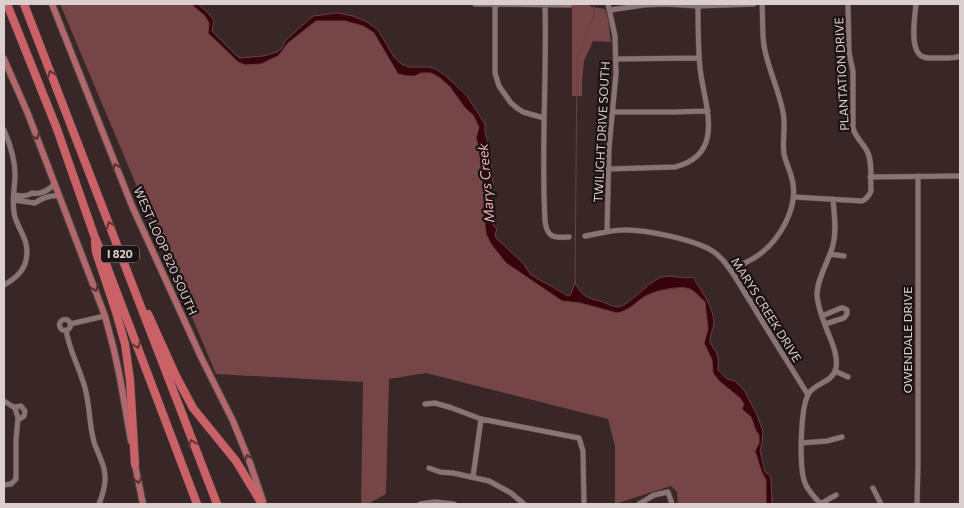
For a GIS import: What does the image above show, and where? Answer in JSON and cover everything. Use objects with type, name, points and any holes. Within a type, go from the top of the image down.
[{"type":"highway","name":"I 820","points":[[24,4],[216,504]]},
{"type":"highway","name":"I 820","points":[[8,6],[57,129],[94,235],[197,504]]},
{"type":"highway","points":[[94,235],[96,252],[125,344],[130,380],[135,464]]},
{"type":"highway","points":[[134,292],[142,302],[193,408],[236,461],[263,504]]},
{"type":"main road","name":"WEST LOOP 820 SOUTH","points":[[52,5],[132,206],[201,357],[233,421],[250,463],[263,504]]},
{"type":"main road","points":[[4,59],[55,183],[105,316],[120,378],[143,504]]},
{"type":"street","points":[[475,4],[570,5]]},
{"type":"street","points":[[495,4],[495,73],[499,86],[517,108],[523,112],[544,118]]},
{"type":"street","points":[[545,4],[544,211],[546,230],[549,234],[555,237],[569,238]]},
{"type":"street","points":[[609,7],[651,4],[698,6],[754,4]]},
{"type":"street","points":[[730,270],[750,261],[770,246],[778,236],[788,217],[794,197],[793,182],[784,152],[784,113],[764,46],[762,4]]},
{"type":"street","name":"PLANTATION DRIVE","points":[[833,199],[862,201],[870,195],[871,191],[868,154],[854,134],[853,128],[854,82],[849,53],[848,4]]},
{"type":"street","points":[[916,4],[914,31],[915,48],[919,55],[928,58],[960,56]]},
{"type":"street","points":[[608,169],[675,167],[689,163],[702,151],[708,136],[708,111],[700,71],[698,6]]},
{"type":"street","name":"TWILIGHT DRIVE SOUTH","points":[[607,232],[609,140],[616,74],[615,36],[609,7]]},
{"type":"street","points":[[616,59],[699,58]]},
{"type":"street","points":[[613,112],[708,111]]},
{"type":"street","points":[[4,130],[14,163],[15,216],[27,243],[26,260],[21,271],[4,285]]},
{"type":"street","points":[[870,176],[960,176]]},
{"type":"street","name":"OWENDALE DRIVE","points":[[916,504],[918,448],[918,176]]},
{"type":"street","points":[[28,198],[32,193],[36,194],[49,189],[55,183]]},
{"type":"street","points":[[36,194],[38,200]]},
{"type":"street","points":[[14,198],[28,198],[35,202],[52,196],[59,196]]},
{"type":"street","points":[[794,197],[833,199],[834,243],[822,275],[818,290],[818,302],[834,348],[836,364],[831,378],[812,390],[808,395],[803,410],[801,444],[805,482],[810,492],[821,504],[836,495]]},
{"type":"street","name":"MARYS CREEK DRIVE","points":[[585,236],[621,230],[642,231],[695,242],[716,253],[730,270],[808,395]]},
{"type":"street","points":[[830,254],[844,256]]},
{"type":"street","points":[[822,316],[841,308],[847,310],[844,318],[825,324]]},
{"type":"street","points":[[70,324],[105,316]]},
{"type":"street","points":[[66,330],[59,326],[63,317],[70,324]]},
{"type":"street","points":[[70,324],[66,330],[67,338],[86,389],[94,442],[106,474],[105,489],[99,504]]},
{"type":"street","points":[[835,371],[848,377]]},
{"type":"street","points":[[4,401],[18,412],[16,476],[14,482],[4,485]]},
{"type":"street","points":[[425,404],[435,403],[480,419],[579,438],[583,451],[584,504]]},
{"type":"street","points":[[473,477],[480,419]]},
{"type":"street","points":[[801,444],[842,437]]},
{"type":"street","points":[[429,468],[440,472],[489,481],[511,492],[524,504]]},
{"type":"street","points":[[873,488],[881,504]]},
{"type":"street","points":[[639,504],[654,495],[668,492],[672,504]]},
{"type":"street","points":[[420,504],[454,504]]},
{"type":"shaded area","points":[[60,4],[191,4],[205,16],[209,23],[208,33],[238,62],[261,64],[278,56],[288,43],[316,21],[345,21],[363,26],[374,33],[398,74],[431,73],[440,78],[473,115],[479,127],[476,138],[485,193],[483,208],[486,234],[506,263],[562,301],[580,303],[617,313],[653,292],[679,288],[692,290],[705,302],[708,329],[704,343],[712,360],[713,373],[719,381],[740,398],[744,404],[742,409],[751,417],[759,435],[759,444],[756,448],[762,473],[766,480],[766,504],[678,504],[677,492],[671,486],[615,504],[615,446],[608,419],[426,373],[389,379],[386,494],[368,504],[361,504],[363,382],[216,374]]},
{"type":"shaded area","points":[[572,4],[587,4],[592,7],[605,9],[611,42],[593,41],[584,61],[582,96],[572,96]]},
{"type":"water","name":"Marys Creek","points":[[191,4],[198,4],[209,14],[214,21],[212,31],[239,58],[263,56],[277,52],[282,48],[285,41],[313,16],[337,13],[353,16],[367,22],[378,30],[394,57],[401,64],[409,67],[429,67],[436,69],[446,76],[467,96],[485,124],[492,172],[491,207],[493,225],[497,229],[496,238],[523,263],[531,275],[568,296],[576,284],[580,291],[588,297],[618,307],[628,302],[659,278],[667,276],[693,277],[712,311],[714,324],[710,340],[718,356],[718,370],[727,379],[735,381],[744,390],[763,431],[760,451],[765,472],[770,475],[772,504],[766,504],[766,480],[755,451],[759,443],[759,435],[751,417],[742,409],[744,404],[740,398],[719,381],[713,373],[712,360],[704,343],[708,329],[705,302],[694,292],[686,288],[660,291],[644,297],[628,309],[617,313],[580,303],[562,301],[506,263],[491,244],[486,234],[483,208],[485,193],[476,138],[479,127],[473,115],[440,78],[431,73],[421,73],[415,76],[398,74],[374,33],[363,26],[345,21],[316,21],[288,43],[278,56],[261,64],[245,65],[238,62],[208,33],[209,23],[205,16]]},
{"type":"waterway","points":[[575,285],[577,60],[594,15],[594,4]]}]
